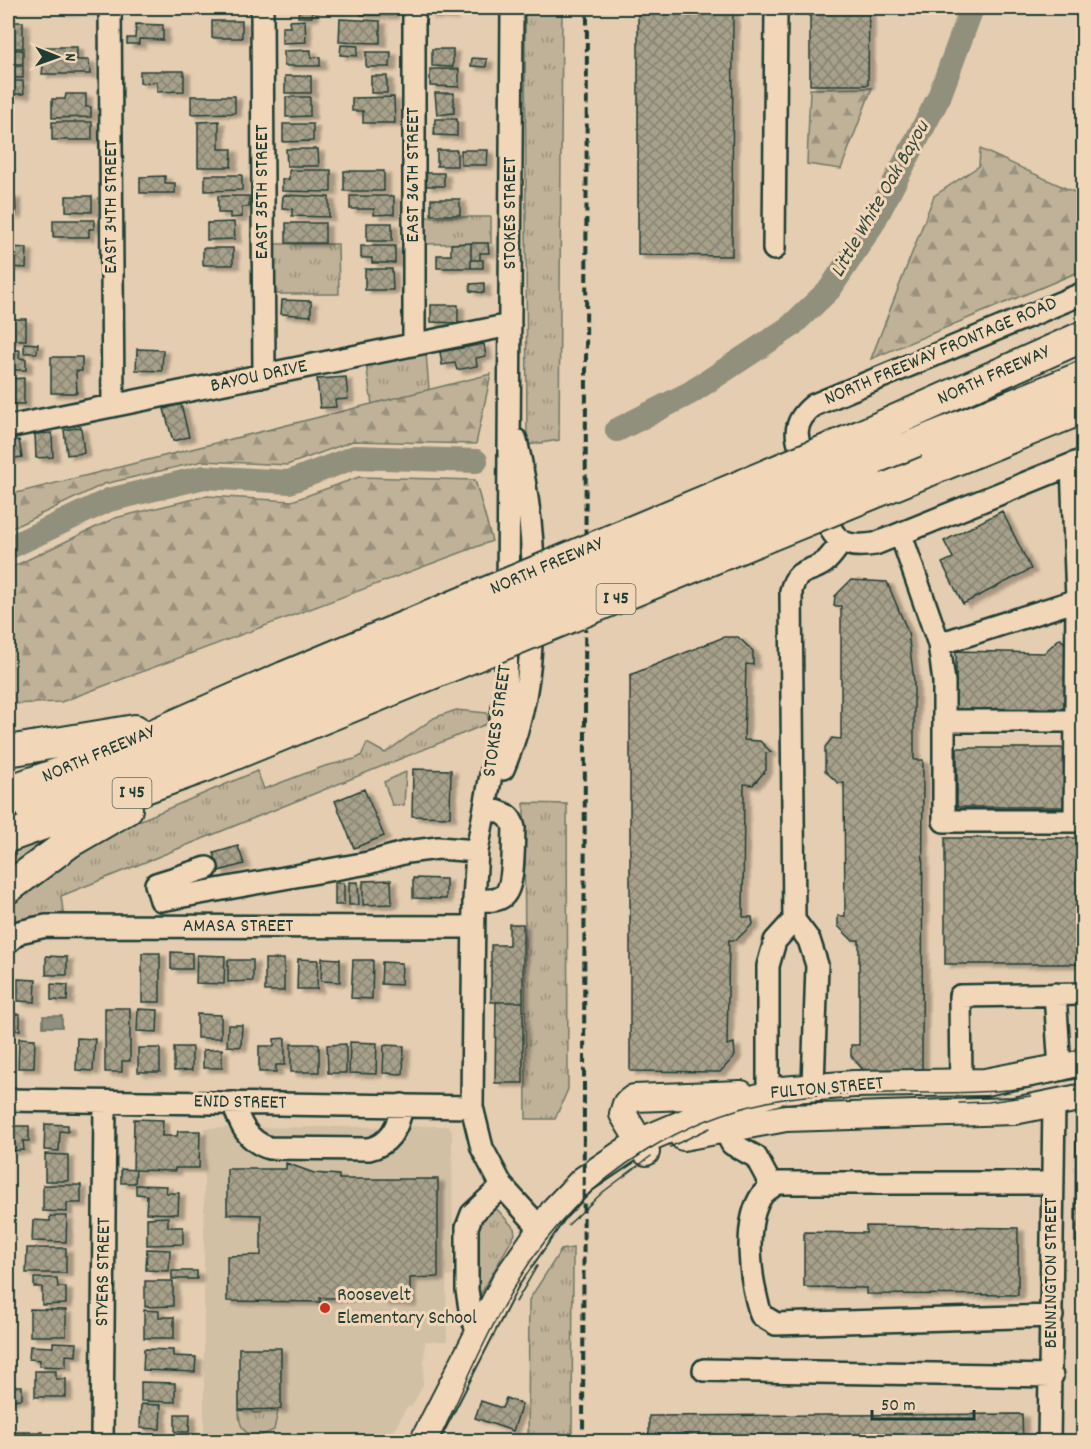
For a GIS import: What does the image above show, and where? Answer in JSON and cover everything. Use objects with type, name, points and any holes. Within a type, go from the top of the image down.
[{"type":"highway","name":"NORTH FREEWAY","points":[[8,817],[296,701],[866,449],[1083,336]]},
{"type":"highway","name":"NORTH FREEWAY","points":[[866,449],[1083,376]]},
{"type":"highway","name":"NORTH FREEWAY","points":[[8,791],[91,762],[173,724],[296,701],[928,471],[1083,408]]},
{"type":"highway","name":"NORTH FREEWAY","points":[[8,837],[201,768],[296,701]]},
{"type":"highway","points":[[8,751],[173,724]]},
{"type":"highway","points":[[8,888],[70,842],[201,768]]},
{"type":"main road","name":"FULTON STREET","points":[[423,1442],[507,1278],[555,1209],[583,1180],[710,1112],[768,1093],[813,1086],[961,1082],[1011,1078],[1072,1066]]},
{"type":"main road","points":[[642,1147],[623,1114],[626,1104],[634,1098],[768,1093]]},
{"type":"main road","name":"FULTON STREET","points":[[642,1147],[723,1127],[814,1116],[1014,1111],[1083,1096]]},
{"type":"street","name":"EAST 34TH STREET","points":[[110,8],[113,406]]},
{"type":"street","name":"EAST 35TH STREET","points":[[262,8],[264,376]]},
{"type":"street","name":"EAST 36TH STREET","points":[[414,8],[414,343]]},
{"type":"street","name":"STOKES STREET","points":[[512,8],[511,419],[507,476],[509,537],[506,693],[477,851],[473,927],[472,1107],[482,1148],[502,1186],[541,1230]]},
{"type":"street","points":[[774,249],[776,8]]},
{"type":"street","name":"NORTH FREEWAY FRONTAGE ROAD","points":[[841,543],[832,533],[797,440],[799,423],[804,413],[814,405],[1083,293]]},
{"type":"street","name":"BAYOU DRIVE","points":[[8,427],[510,325]]},
{"type":"street","points":[[813,1086],[817,965],[809,940],[794,920],[791,591],[794,579],[801,573],[825,562],[841,543],[862,546],[901,535],[1078,462],[1080,599],[1075,721],[1075,821],[944,821],[944,682],[939,644],[901,535]]},
{"type":"street","points":[[939,644],[1080,599]]},
{"type":"street","points":[[944,721],[1075,721]]},
{"type":"street","points":[[474,900],[493,900],[502,897],[510,886],[514,828],[512,819],[505,813],[486,808]]},
{"type":"street","points":[[207,868],[156,885],[161,900],[368,863],[407,852],[438,848],[477,851]]},
{"type":"street","points":[[768,1093],[768,966],[775,941],[794,920]]},
{"type":"street","name":"AMASA STREET","points":[[8,942],[18,932],[46,926],[473,927]]},
{"type":"street","points":[[1055,994],[1072,1066]]},
{"type":"street","points":[[961,1082],[960,996],[1083,994]]},
{"type":"street","name":"ENID STREET","points":[[8,1100],[472,1107]]},
{"type":"street","name":"STYERS STREET","points":[[102,1442],[105,1102]]},
{"type":"street","points":[[233,1103],[241,1125],[258,1144],[269,1148],[377,1148],[399,1125],[402,1105]]},
{"type":"street","name":"BENNINGTON STREET","points":[[1049,1442],[1052,1376],[1054,1104]]},
{"type":"street","points":[[723,1127],[732,1143],[756,1157],[772,1187]]},
{"type":"street","points":[[1052,1316],[1024,1315],[776,1324],[761,1315],[753,1293],[750,1252],[754,1217],[763,1194],[777,1183],[1053,1182]]},
{"type":"street","points":[[479,1335],[471,1315],[466,1290],[467,1227],[472,1214],[502,1186]]},
{"type":"street","points":[[704,1370],[1052,1376]]},
{"type":"shaded area","points":[[43,1016],[62,1016],[62,1027],[43,1027]]},
{"type":"shaded area","name":"Roosevelt Elementary School","points":[[448,1126],[452,1130],[453,1276],[446,1277],[447,1341],[425,1341],[423,1385],[412,1406],[406,1408],[389,1441],[204,1441],[204,1128]]},
{"type":"green space","points":[[525,8],[562,8],[559,440],[527,445]]},
{"type":"green space","points":[[872,88],[841,169],[807,164],[810,89]]},
{"type":"green space","points":[[980,149],[1083,196],[1083,270],[871,359],[934,196],[979,166]]},
{"type":"green space","points":[[423,217],[491,217],[491,243],[423,244]]},
{"type":"green space","points":[[274,244],[338,244],[339,294],[275,294]]},
{"type":"green space","points":[[426,353],[429,390],[372,404],[366,364]]},
{"type":"green space","points":[[491,374],[476,444],[353,441],[287,465],[203,461],[104,484],[8,530],[8,495]]},
{"type":"green space","points":[[359,477],[475,480],[492,541],[61,702],[8,704],[8,569],[115,518],[206,496],[292,501]]},
{"type":"green space","points":[[456,710],[487,713],[489,723],[61,896],[64,918],[31,916],[8,928],[8,898],[115,831],[257,771],[264,789],[325,766],[355,759],[361,756],[367,743],[385,753],[434,718]]},
{"type":"green space","points":[[406,772],[404,805],[392,805],[384,782]]},
{"type":"green space","points":[[524,803],[567,804],[568,1089],[555,1119],[526,1119]]},
{"type":"green space","points":[[56,837],[8,871],[8,852]]},
{"type":"green space","points":[[494,1206],[514,1228],[515,1234],[475,1304],[474,1227]]},
{"type":"green space","points":[[573,1248],[572,1441],[528,1441],[529,1300],[561,1250]]},
{"type":"green space","points":[[251,1410],[254,1413],[278,1411],[274,1430],[258,1437],[245,1432],[241,1425],[239,1411]]},
{"type":"building","points":[[59,8],[93,8],[93,11],[59,11]]},
{"type":"building","points":[[299,8],[312,8],[312,17],[298,17]]},
{"type":"building","points":[[323,8],[338,8],[338,10],[323,10]]},
{"type":"building","points":[[361,8],[392,8],[392,15],[361,15]]},
{"type":"building","points":[[429,8],[452,8],[452,16],[429,15]]},
{"type":"building","points":[[638,8],[733,8],[732,256],[638,255]]},
{"type":"building","points":[[810,8],[869,8],[868,85],[810,85]]},
{"type":"building","points":[[340,19],[380,21],[380,43],[339,42]]},
{"type":"building","points":[[305,20],[306,42],[282,43],[282,27],[290,27],[289,21]]},
{"type":"building","points":[[212,21],[242,21],[242,38],[212,38]]},
{"type":"building","points":[[8,22],[23,22],[23,48],[8,48]]},
{"type":"building","points":[[136,24],[163,25],[163,40],[139,39],[139,44],[127,44],[127,38],[135,38]]},
{"type":"building","points":[[341,45],[358,46],[357,56],[340,55]]},
{"type":"building","points":[[45,47],[77,47],[77,60],[89,60],[90,74],[42,74]]},
{"type":"building","points":[[432,49],[453,49],[453,67],[432,66]]},
{"type":"building","points":[[8,50],[23,50],[23,64],[8,64]]},
{"type":"building","points":[[311,50],[311,58],[320,57],[320,66],[284,66],[284,51]]},
{"type":"building","points":[[366,52],[391,52],[390,67],[366,67]]},
{"type":"building","points":[[472,58],[487,59],[486,67],[471,66]]},
{"type":"building","points":[[8,66],[23,66],[23,78],[8,78]]},
{"type":"building","points":[[430,69],[459,69],[459,87],[430,86]]},
{"type":"building","points":[[140,71],[184,71],[184,91],[157,92],[157,82],[140,83]]},
{"type":"building","points":[[285,76],[311,76],[311,93],[285,93]]},
{"type":"building","points":[[371,76],[387,76],[387,93],[371,93]]},
{"type":"building","points":[[8,81],[23,81],[24,94],[8,94]]},
{"type":"building","points":[[435,93],[454,93],[454,113],[437,115]]},
{"type":"building","points":[[66,94],[86,94],[86,107],[91,107],[91,117],[52,118],[52,99],[65,99]]},
{"type":"building","points":[[191,96],[235,96],[235,113],[191,114]]},
{"type":"building","points":[[286,97],[310,97],[310,116],[286,117]]},
{"type":"building","points":[[394,97],[395,123],[363,123],[363,111],[352,111],[352,98]]},
{"type":"building","points":[[435,119],[457,119],[457,136],[434,135]]},
{"type":"building","points":[[219,121],[219,149],[232,149],[231,167],[198,167],[198,122]]},
{"type":"building","points":[[52,122],[92,122],[92,140],[52,140]]},
{"type":"building","points":[[283,124],[313,124],[313,141],[283,142]]},
{"type":"building","points":[[286,149],[318,149],[319,166],[287,166]]},
{"type":"building","points":[[437,150],[457,150],[457,166],[437,166]]},
{"type":"building","points":[[461,150],[488,150],[487,165],[461,165]]},
{"type":"building","points":[[289,170],[331,170],[331,192],[282,191],[282,179],[289,179]]},
{"type":"building","points":[[344,171],[384,171],[384,191],[344,191]]},
{"type":"building","points":[[426,173],[444,173],[444,186],[426,186]]},
{"type":"building","points":[[205,175],[242,175],[242,190],[205,191]]},
{"type":"building","points":[[165,176],[165,183],[175,183],[175,193],[140,193],[140,177]]},
{"type":"building","points":[[283,195],[329,197],[329,217],[292,216],[292,209],[282,208]]},
{"type":"building","points":[[8,196],[15,196],[16,214],[8,214]]},
{"type":"building","points":[[66,196],[92,196],[92,212],[66,211]]},
{"type":"building","points":[[218,196],[249,196],[249,207],[242,207],[242,217],[230,218],[230,213],[218,213]]},
{"type":"building","points":[[350,196],[394,196],[394,214],[374,215],[374,209],[350,209]]},
{"type":"building","points":[[431,199],[460,199],[460,215],[431,215]]},
{"type":"building","points":[[53,220],[94,220],[94,229],[89,229],[89,237],[53,237]]},
{"type":"building","points":[[234,222],[235,239],[207,240],[207,223]]},
{"type":"building","points":[[286,223],[325,223],[325,243],[286,243]]},
{"type":"building","points":[[367,223],[392,223],[392,241],[367,241]]},
{"type":"building","points":[[471,243],[471,268],[437,268],[437,255],[451,255],[451,244]]},
{"type":"building","points":[[471,243],[488,243],[489,253],[480,253],[480,260],[471,260]]},
{"type":"building","points":[[361,246],[395,246],[395,263],[372,263],[372,258],[361,258]]},
{"type":"building","points":[[8,247],[27,248],[26,268],[8,267]]},
{"type":"building","points":[[203,248],[233,248],[233,265],[203,265]]},
{"type":"building","points":[[471,260],[483,260],[483,268],[471,268]]},
{"type":"building","points":[[365,269],[392,269],[393,290],[365,290]]},
{"type":"building","points":[[484,283],[484,293],[470,291],[470,284]]},
{"type":"building","points":[[282,300],[311,301],[311,316],[281,314]]},
{"type":"building","points":[[431,305],[458,305],[458,323],[431,322]]},
{"type":"building","points":[[8,319],[26,319],[26,340],[8,340]]},
{"type":"building","points":[[24,343],[38,344],[37,353],[24,353]]},
{"type":"building","points":[[484,344],[486,356],[476,358],[477,366],[457,370],[455,363],[442,365],[440,352]]},
{"type":"building","points":[[137,349],[163,350],[162,371],[136,370]]},
{"type":"building","points":[[8,350],[20,350],[19,358],[26,359],[26,370],[8,370]]},
{"type":"building","points":[[51,357],[82,357],[82,371],[76,371],[77,393],[51,393]]},
{"type":"building","points":[[346,377],[348,399],[335,400],[336,407],[320,408],[317,379]]},
{"type":"building","points":[[24,378],[24,404],[8,404],[8,379]]},
{"type":"building","points":[[181,404],[189,437],[173,441],[164,409]]},
{"type":"building","points":[[81,427],[84,453],[67,455],[64,430]]},
{"type":"building","points":[[52,433],[53,457],[36,458],[35,434]]},
{"type":"building","points":[[19,440],[22,457],[8,459],[8,441]]},
{"type":"building","points":[[1002,511],[1031,569],[963,604],[942,563],[953,558],[944,541]]},
{"type":"building","points":[[851,580],[887,582],[908,632],[914,681],[914,760],[923,760],[922,1072],[864,1071],[851,1056],[851,1045],[859,1045],[859,940],[852,940],[838,926],[838,916],[845,916],[844,783],[838,783],[825,771],[825,747],[832,738],[841,739],[841,606],[834,606],[835,596]]},
{"type":"building","points":[[724,637],[738,637],[753,651],[753,665],[746,664],[744,740],[760,741],[771,752],[766,753],[766,770],[753,785],[744,784],[743,917],[752,917],[753,924],[736,940],[729,940],[727,1045],[734,1043],[735,1056],[720,1072],[630,1071],[630,675]]},
{"type":"building","points":[[1060,638],[1065,643],[1066,708],[956,709],[956,651],[1044,653]]},
{"type":"building","points":[[957,748],[1065,748],[1064,807],[957,807]]},
{"type":"building","points":[[413,769],[451,770],[450,817],[412,816]]},
{"type":"building","points":[[364,789],[384,836],[354,848],[335,801]]},
{"type":"building","points":[[945,838],[1084,838],[1084,964],[945,964]]},
{"type":"building","points":[[238,846],[244,864],[219,871],[214,853]]},
{"type":"building","points":[[413,878],[446,879],[446,899],[413,898]]},
{"type":"building","points":[[391,880],[392,904],[363,905],[363,881]]},
{"type":"building","points":[[349,882],[358,882],[359,905],[349,905]]},
{"type":"building","points":[[335,883],[344,883],[344,905],[335,905]]},
{"type":"building","points":[[509,924],[523,924],[523,1002],[491,1002],[491,945],[509,945]]},
{"type":"building","points":[[171,952],[192,953],[192,969],[171,969]]},
{"type":"building","points":[[142,953],[160,953],[160,1002],[142,1002]]},
{"type":"building","points":[[197,955],[225,956],[224,984],[196,983]]},
{"type":"building","points":[[46,956],[67,957],[67,975],[46,975]]},
{"type":"building","points":[[322,958],[340,959],[340,982],[321,981]]},
{"type":"building","points":[[265,959],[284,959],[284,991],[265,991]]},
{"type":"building","points":[[298,959],[318,960],[317,989],[297,989]]},
{"type":"building","points":[[228,960],[253,960],[253,981],[228,982]]},
{"type":"building","points":[[353,960],[373,960],[372,999],[351,998]]},
{"type":"building","points":[[382,962],[402,963],[401,985],[381,984]]},
{"type":"building","points":[[18,979],[36,980],[35,1002],[18,1001]]},
{"type":"building","points":[[51,984],[68,985],[67,1001],[51,1000]]},
{"type":"building","points":[[496,1002],[523,1002],[523,1083],[495,1083]]},
{"type":"building","points":[[105,1008],[130,1008],[130,1061],[122,1061],[122,1072],[105,1072]]},
{"type":"building","points":[[138,1009],[158,1010],[157,1032],[137,1031]]},
{"type":"building","points":[[8,1014],[20,1014],[20,1030],[8,1030]]},
{"type":"building","points":[[197,1014],[221,1015],[221,1038],[197,1038]]},
{"type":"building","points":[[228,1025],[242,1025],[241,1047],[227,1046]]},
{"type":"building","points":[[19,1038],[35,1039],[34,1068],[18,1068]]},
{"type":"building","points":[[77,1038],[95,1039],[93,1071],[76,1070]]},
{"type":"building","points":[[285,1038],[285,1065],[276,1065],[276,1072],[259,1072],[259,1046],[274,1046],[274,1039]]},
{"type":"building","points":[[350,1042],[377,1043],[376,1074],[349,1073]]},
{"type":"building","points":[[291,1044],[319,1044],[319,1072],[291,1072]]},
{"type":"building","points":[[346,1044],[346,1073],[328,1073],[327,1045]]},
{"type":"building","points":[[384,1045],[404,1046],[403,1074],[383,1073]]},
{"type":"building","points":[[174,1047],[192,1047],[192,1070],[174,1071]]},
{"type":"building","points":[[138,1048],[160,1048],[160,1072],[138,1072]]},
{"type":"building","points":[[222,1049],[222,1068],[203,1068],[203,1050]]},
{"type":"building","points":[[1076,1118],[1084,1118],[1084,1242],[1075,1242]]},
{"type":"building","points":[[134,1119],[163,1120],[162,1136],[177,1136],[178,1131],[200,1131],[199,1168],[175,1168],[175,1171],[133,1170]]},
{"type":"building","points":[[45,1124],[68,1125],[68,1132],[60,1131],[59,1151],[44,1150]]},
{"type":"building","points":[[8,1126],[29,1126],[29,1141],[23,1141],[24,1150],[8,1151]]},
{"type":"building","points":[[45,1154],[68,1155],[68,1181],[45,1181]]},
{"type":"building","points":[[286,1163],[314,1173],[339,1175],[339,1179],[438,1179],[438,1277],[410,1278],[410,1302],[383,1302],[383,1298],[320,1298],[320,1302],[227,1301],[227,1256],[261,1255],[261,1215],[227,1214],[227,1169],[286,1169]]},
{"type":"building","points":[[121,1169],[136,1170],[135,1183],[121,1183]]},
{"type":"building","points":[[43,1185],[81,1185],[81,1203],[67,1203],[67,1212],[43,1211]]},
{"type":"building","points":[[136,1185],[167,1186],[166,1193],[179,1193],[178,1214],[146,1213],[147,1195],[136,1194]]},
{"type":"building","points":[[50,1216],[67,1216],[66,1242],[32,1241],[33,1220],[50,1221]]},
{"type":"building","points":[[168,1217],[168,1227],[183,1227],[183,1244],[147,1245],[147,1218]]},
{"type":"building","points":[[866,1226],[1018,1228],[1018,1295],[866,1294],[866,1288],[804,1287],[804,1232],[866,1233]]},
{"type":"building","points":[[27,1248],[66,1248],[66,1273],[26,1273]]},
{"type":"building","points":[[147,1249],[170,1250],[169,1271],[146,1270]]},
{"type":"building","points":[[172,1271],[197,1271],[197,1279],[172,1279]]},
{"type":"building","points":[[34,1278],[57,1278],[58,1287],[66,1287],[66,1304],[42,1305],[42,1287],[34,1287]]},
{"type":"building","points":[[145,1281],[173,1281],[173,1306],[145,1307]]},
{"type":"building","points":[[30,1309],[66,1310],[66,1336],[30,1336]]},
{"type":"building","points":[[144,1310],[159,1311],[159,1317],[174,1317],[174,1338],[144,1338]]},
{"type":"building","points":[[53,1342],[77,1343],[76,1356],[66,1355],[66,1367],[39,1366],[40,1360],[29,1359],[30,1346],[53,1347]]},
{"type":"building","points":[[239,1348],[281,1348],[281,1409],[239,1410]]},
{"type":"building","points":[[144,1349],[173,1350],[173,1356],[196,1357],[195,1372],[143,1370]]},
{"type":"building","points":[[35,1371],[56,1371],[56,1379],[66,1379],[66,1397],[35,1397]]},
{"type":"building","points":[[141,1382],[175,1383],[175,1402],[141,1401]]},
{"type":"building","points":[[8,1386],[22,1386],[22,1399],[8,1400]]},
{"type":"building","points":[[506,1398],[522,1404],[513,1431],[475,1418],[481,1401],[502,1408]]},
{"type":"building","points":[[141,1404],[161,1405],[160,1429],[140,1428]]},
{"type":"building","points":[[175,1414],[190,1414],[189,1432],[175,1432]]},
{"type":"building","points":[[1022,1414],[1023,1442],[649,1442],[649,1416]]},
{"type":"building","points":[[9,1432],[24,1432],[24,1442],[9,1442]]},
{"type":"building","points":[[25,1432],[43,1432],[43,1437],[67,1438],[67,1442],[25,1442]]},
{"type":"building","points":[[139,1435],[170,1435],[170,1442],[139,1442]]},
{"type":"building","points":[[504,1439],[519,1439],[519,1442],[504,1442]]},
{"type":"waterway","name":"Little White Oak Bayou","points":[[617,430],[690,393],[790,327],[830,289],[872,225],[939,97],[972,8]]},
{"type":"waterway","name":"Little White Oak Bayou","points":[[8,548],[109,500],[204,477],[289,482],[355,457],[476,461]]},
{"type":"tram line","points":[[438,1442],[497,1318],[519,1279],[545,1241],[575,1207],[609,1177],[646,1151],[686,1129],[728,1113],[772,1101],[851,1093],[984,1092],[1050,1084],[1084,1075]]},
{"type":"tram line","points":[[959,1103],[988,1102],[1031,1096]]},
{"type":"tram line","points":[[670,1147],[710,1128]]},
{"type":"tram line","points":[[568,1225],[603,1192],[651,1156]]},
{"type":"tram line","points":[[516,1302],[537,1266]]},
{"type":"railway","points":[[583,1442],[587,8]]},
{"type":"place","name":"Roosevelt Elementary School","points":[[325,1308]]}]
